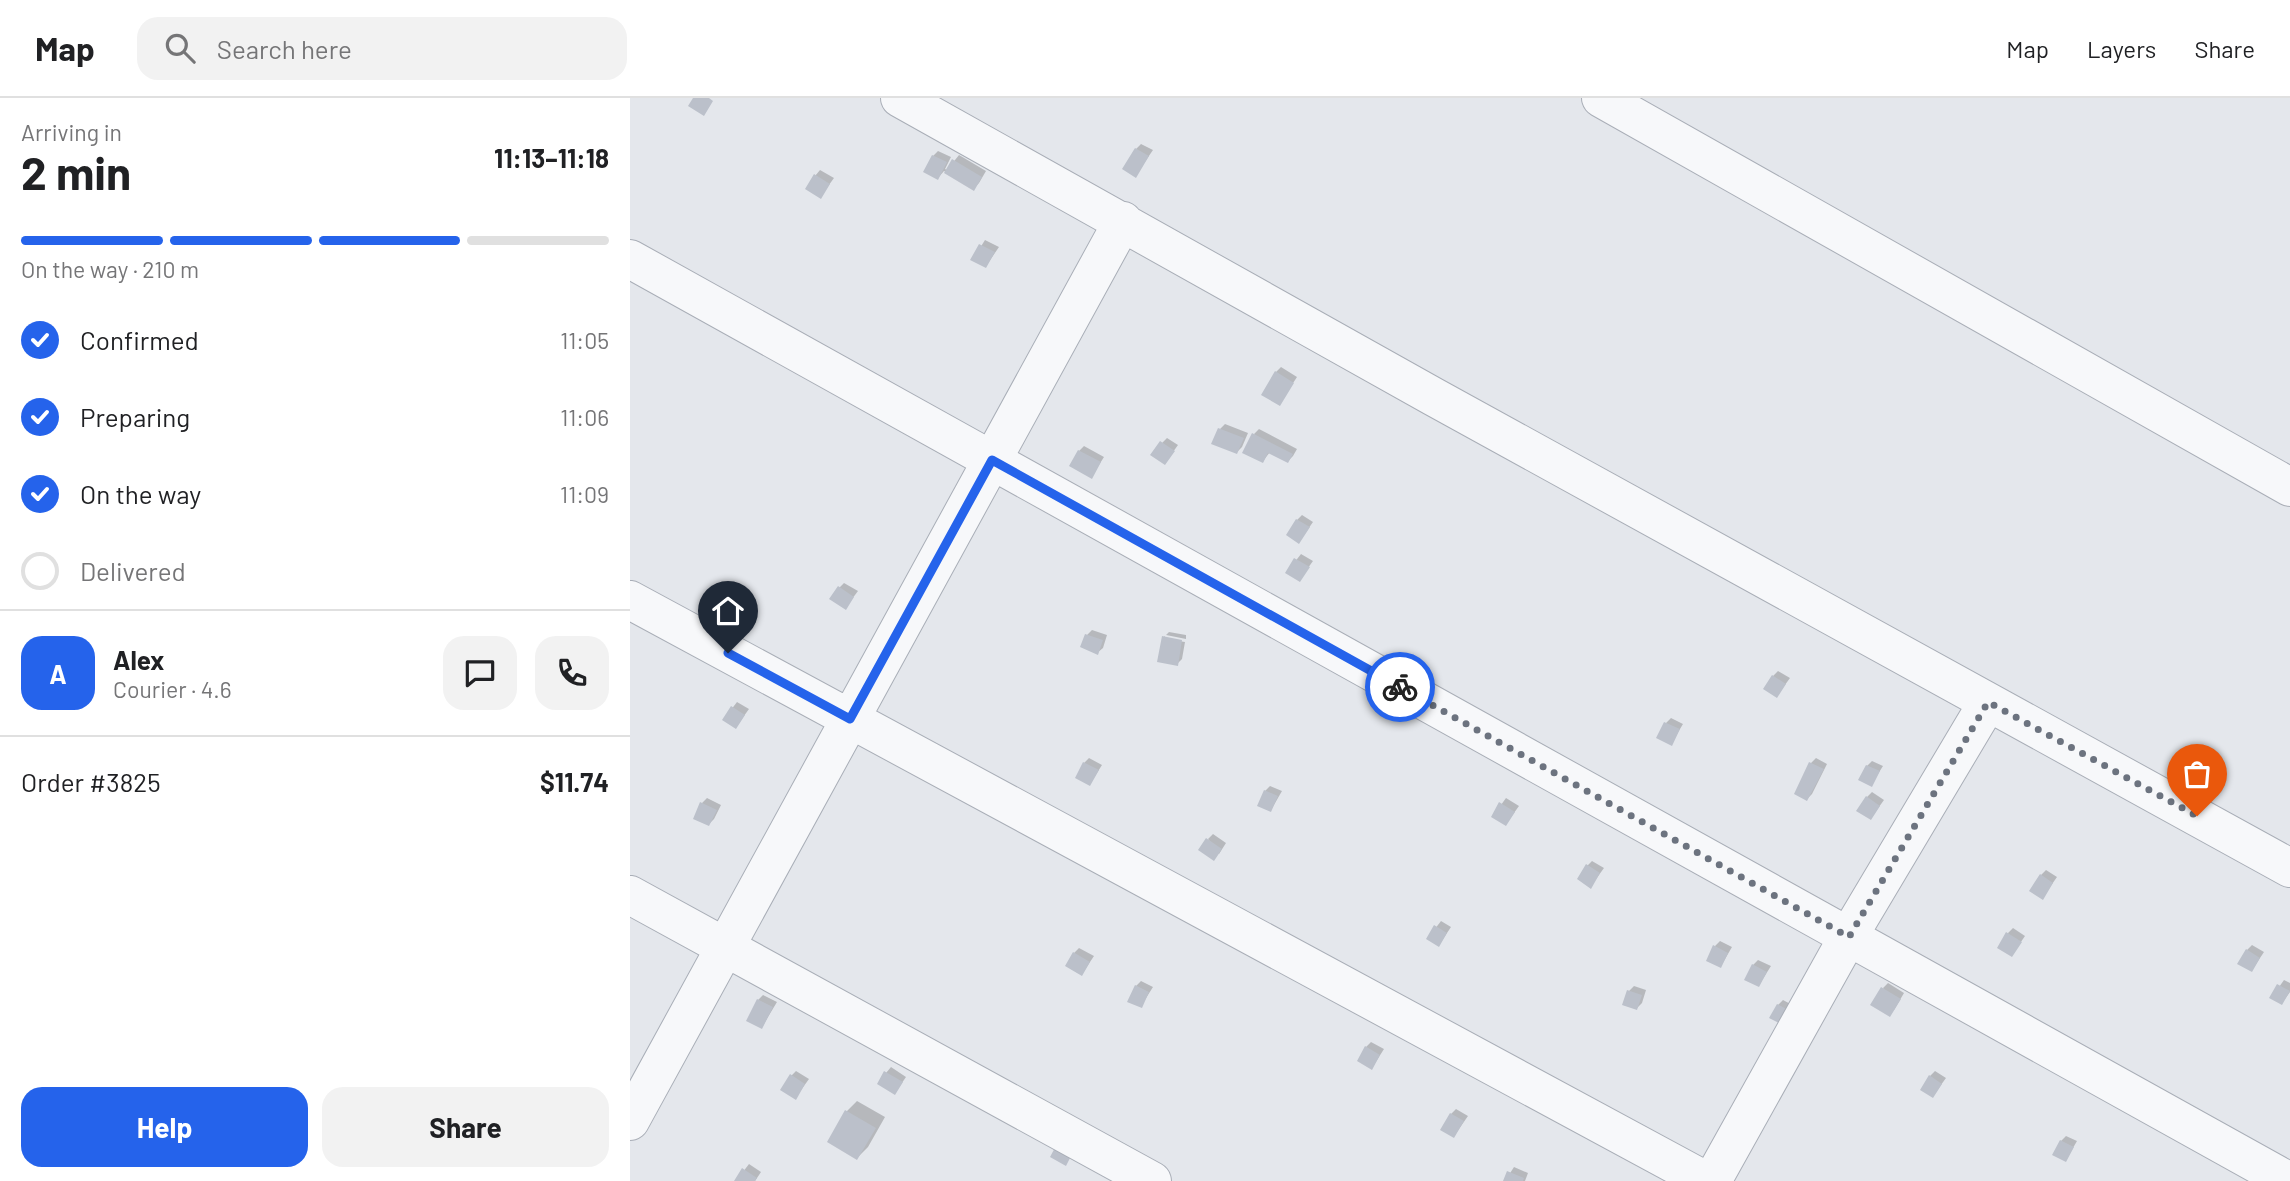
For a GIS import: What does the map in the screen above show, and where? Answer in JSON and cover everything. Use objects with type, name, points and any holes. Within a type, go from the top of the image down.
[{"type":"street","points":[[900,98],[1434,397],[2290,867]]},
{"type":"street","points":[[1601,98],[2290,486]]},
{"type":"street","points":[[630,1121],[1123,221]]},
{"type":"street","points":[[630,259],[2288,1181]]},
{"type":"street","points":[[630,600],[1706,1181]]},
{"type":"street","points":[[1713,1181],[1849,937],[1988,702]]},
{"type":"street","points":[[630,895],[1152,1181]]},
{"type":"building","points":[[693,98],[709,98],[713,101],[704,116],[688,106]]},
{"type":"building","points":[[1135,148],[1149,156],[1136,178],[1122,169]]},
{"type":"building","points":[[932,155],[947,162],[938,180],[923,172]]},
{"type":"building","points":[[952,159],[982,177],[974,191],[944,173]]},
{"type":"building","points":[[814,174],[830,184],[821,199],[805,189]]},
{"type":"building","points":[[979,244],[995,252],[986,268],[970,260]]},
{"type":"building","points":[[1275,371],[1294,383],[1280,406],[1261,395]]},
{"type":"building","points":[[1218,428],[1244,438],[1237,454],[1211,444]]},
{"type":"building","points":[[1252,433],[1293,454],[1288,463],[1268,453],[1263,463],[1242,453]]},
{"type":"building","points":[[1160,441],[1175,451],[1165,465],[1150,455]]},
{"type":"building","points":[[1078,450],[1101,462],[1092,479],[1069,466]]},
{"type":"building","points":[[1296,519],[1310,527],[1299,544],[1286,535]]},
{"type":"building","points":[[1294,558],[1310,567],[1300,582],[1285,573]]},
{"type":"building","points":[[838,586],[854,597],[846,610],[829,599]]},
{"type":"building","points":[[1085,634],[1103,640],[1098,655],[1080,647]]},
{"type":"building","points":[[1162,636],[1182,640],[1178,666],[1157,662]]},
{"type":"building","points":[[1772,675],[1786,684],[1777,698],[1763,689]]},
{"type":"building","points":[[731,706],[745,715],[736,729],[722,720]]},
{"type":"building","points":[[1664,722],[1680,729],[1672,746],[1656,738]]},
{"type":"building","points":[[1083,762],[1099,770],[1090,786],[1075,778]]},
{"type":"building","points":[[1809,762],[1824,769],[1807,801],[1794,794]]},
{"type":"building","points":[[1866,765],[1880,771],[1872,787],[1858,780]]},
{"type":"building","points":[[1264,790],[1278,796],[1271,812],[1257,806]]},
{"type":"building","points":[[1866,796],[1880,806],[1871,820],[1856,811]]},
{"type":"building","points":[[700,802],[717,810],[709,826],[693,819]]},
{"type":"building","points":[[1499,802],[1515,812],[1506,826],[1491,817]]},
{"type":"building","points":[[1206,838],[1222,849],[1214,861],[1198,850]]},
{"type":"building","points":[[1586,864],[1600,873],[1591,889],[1577,879]]},
{"type":"building","points":[[2040,874],[2053,883],[2043,900],[2029,891]]},
{"type":"building","points":[[1434,925],[1447,933],[1439,947],[1426,939]]},
{"type":"building","points":[[2006,932],[2022,942],[2012,957],[1997,948]]},
{"type":"building","points":[[1713,945],[1728,953],[1721,968],[1706,961]]},
{"type":"building","points":[[2246,949],[2260,958],[2252,972],[2237,964]]},
{"type":"building","points":[[1073,952],[1090,962],[1082,976],[1065,966]]},
{"type":"building","points":[[1752,964],[1767,972],[1759,987],[1744,980]]},
{"type":"building","points":[[2277,984],[2290,991],[2282,1005],[2269,998]]},
{"type":"building","points":[[1135,985],[1149,992],[1142,1008],[1127,1002]]},
{"type":"building","points":[[1881,987],[1901,999],[1890,1017],[1870,1005]]},
{"type":"building","points":[[1627,990],[1642,995],[1637,1010],[1622,1005]]},
{"type":"building","points":[[757,999],[773,1007],[762,1029],[746,1021]]},
{"type":"building","points":[[1777,1004],[1792,1012],[1785,1026],[1769,1018]]},
{"type":"building","points":[[1365,1046],[1380,1055],[1372,1070],[1357,1061]]},
{"type":"building","points":[[884,1071],[903,1082],[895,1095],[877,1084]]},
{"type":"building","points":[[790,1074],[805,1084],[796,1100],[780,1090]]},
{"type":"building","points":[[1929,1075],[1942,1084],[1933,1098],[1920,1090]]},
{"type":"building","points":[[845,1110],[876,1128],[857,1160],[827,1142]]},
{"type":"building","points":[[1450,1113],[1464,1121],[1454,1138],[1440,1130]]},
{"type":"building","points":[[2060,1140],[2074,1147],[2066,1162],[2052,1155]]},
{"type":"building","points":[[1058,1142],[1074,1150],[1066,1166],[1050,1157]]},
{"type":"building","points":[[742,1168],[757,1178],[755,1181],[734,1181]]},
{"type":"building","points":[[1507,1171],[1524,1178],[1523,1181],[1503,1181]]},
{"type":"way so far","points":[[1400,687],[1849,937],[1988,702],[2197,816]]},
{"type":"route","points":[[728,653],[850,719],[992,460],[1400,687]]}]
